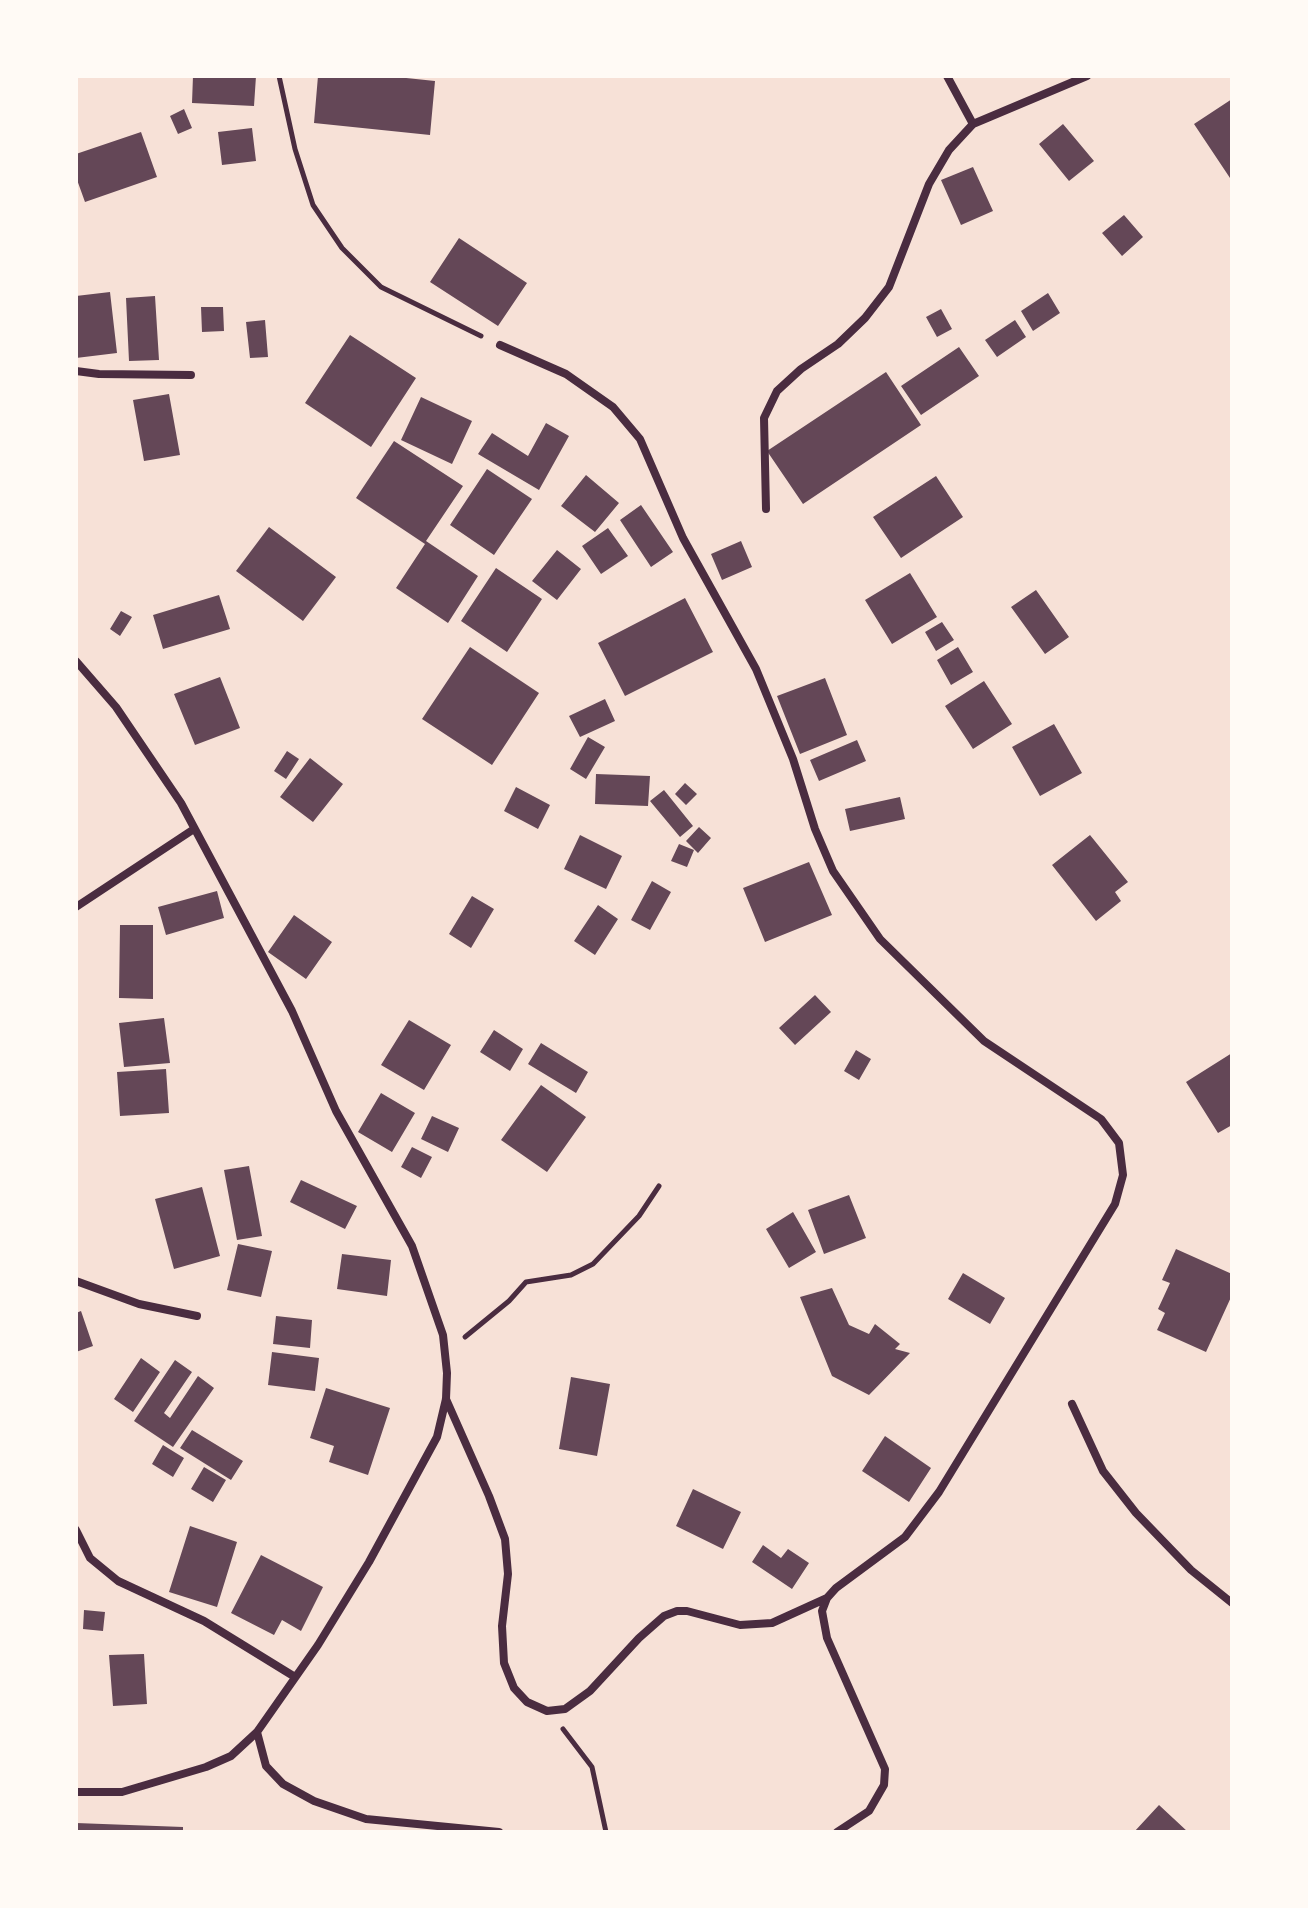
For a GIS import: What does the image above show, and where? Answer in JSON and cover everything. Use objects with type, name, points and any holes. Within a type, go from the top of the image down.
[{"type":"street","points":[[947,76],[973,124]]},
{"type":"street","points":[[766,509],[764,418],[777,391],[801,369],[838,344],[865,318],[889,287],[929,184],[949,150],[973,124],[1087,76]]},
{"type":"street","points":[[500,345],[566,374],[613,407],[640,439],[683,538],[756,669],[793,759],[815,829],[833,871],[880,939],[984,1041],[1101,1119],[1119,1143],[1123,1175],[1115,1204],[939,1492],[905,1537],[827,1598],[822,1611],[827,1638],[885,1769],[884,1785],[869,1811],[837,1832]]},
{"type":"street","points":[[76,371],[191,375]]},
{"type":"street","points":[[76,661],[124,719],[181,803],[292,1011],[336,1111],[412,1246],[443,1335],[446,1399],[437,1437],[369,1562],[318,1645],[257,1732],[231,1756],[191,1772],[122,1792],[76,1792]]},
{"type":"street","points":[[76,907],[194,829]]},
{"type":"street","points":[[76,1281],[139,1304],[197,1316]]},
{"type":"street","points":[[446,1399],[505,1539],[508,1574],[502,1626],[504,1663],[514,1688],[527,1702],[547,1711],[565,1709],[590,1691],[664,1616],[687,1611],[740,1625],[772,1623],[827,1598]]},
{"type":"street","points":[[1072,1404],[1103,1471],[1136,1513],[1191,1570],[1232,1603]]},
{"type":"street","points":[[76,1530],[90,1558],[118,1581],[204,1621],[295,1677]]},
{"type":"street","points":[[257,1732],[266,1766],[283,1784],[314,1801],[366,1819],[499,1832]]},
{"type":"path","points":[[279,76],[295,149],[313,205],[342,248],[381,287],[500,345]]},
{"type":"path","points":[[444,1352],[488,1320],[526,1282],[571,1275],[593,1264],[639,1216],[659,1186]]},
{"type":"path","points":[[547,1711],[592,1767],[606,1832]]},
{"type":"building","points":[[193,76],[256,76],[254,106],[192,103]]},
{"type":"building","points":[[318,76],[387,76],[435,81],[430,135],[314,123]]},
{"type":"building","points":[[1232,99],[1232,177],[1230,178],[1194,124]]},
{"type":"building","points":[[184,109],[192,128],[178,134],[170,116]]},
{"type":"building","points":[[1063,124],[1094,161],[1069,181],[1039,144]]},
{"type":"building","points":[[252,128],[256,161],[222,165],[218,132]]},
{"type":"building","points":[[141,132],[157,177],[85,202],[76,177],[76,154]]},
{"type":"building","points":[[973,167],[993,211],[961,225],[941,180]]},
{"type":"building","points":[[1124,215],[1143,237],[1122,256],[1102,233]]},
{"type":"building","points":[[459,238],[527,283],[498,326],[430,282]]},
{"type":"building","points":[[110,292],[117,353],[76,358],[76,296]]},
{"type":"building","points":[[1048,293],[1060,313],[1033,331],[1021,311]]},
{"type":"building","points":[[155,296],[159,360],[129,361],[126,298]]},
{"type":"building","points":[[201,307],[223,307],[224,331],[202,332]]},
{"type":"building","points":[[941,309],[952,329],[937,337],[926,317]]},
{"type":"building","points":[[265,320],[268,357],[250,358],[246,322]]},
{"type":"building","points":[[1015,320],[1026,337],[997,357],[985,340]]},
{"type":"building","points":[[350,335],[416,378],[371,447],[305,403]]},
{"type":"building","points":[[959,347],[979,376],[921,415],[901,386]]},
{"type":"building","points":[[886,372],[921,425],[803,504],[767,451]]},
{"type":"building","points":[[169,394],[180,455],[144,461],[133,400]]},
{"type":"building","points":[[421,397],[472,421],[452,464],[401,440]]},
{"type":"building","points":[[546,423],[569,436],[539,490],[478,454],[492,433],[528,456]]},
{"type":"building","points":[[394,441],[463,486],[426,541],[478,576],[448,623],[396,588],[425,544],[356,498]]},
{"type":"building","points":[[487,469],[532,499],[494,555],[450,525]]},
{"type":"building","points":[[586,475],[619,503],[595,532],[561,506]]},
{"type":"building","points":[[936,476],[963,517],[901,558],[873,517]]},
{"type":"building","points":[[641,505],[673,552],[651,567],[620,520]]},
{"type":"building","points":[[269,527],[336,577],[303,621],[236,571]]},
{"type":"building","points":[[608,528],[628,556],[601,574],[582,546]]},
{"type":"building","points":[[741,541],[752,567],[722,580],[711,554]]},
{"type":"building","points":[[557,550],[581,569],[557,600],[532,581]]},
{"type":"building","points":[[496,568],[542,599],[507,652],[461,621]]},
{"type":"building","points":[[910,573],[937,617],[892,644],[865,600]]},
{"type":"building","points":[[1036,590],[1069,637],[1045,654],[1011,607]]},
{"type":"building","points":[[219,595],[230,629],[163,649],[153,615]]},
{"type":"building","points":[[685,598],[713,652],[625,696],[598,643]]},
{"type":"building","points":[[121,611],[132,617],[120,636],[110,629]]},
{"type":"building","points":[[942,622],[954,640],[936,651],[925,632]]},
{"type":"building","points":[[470,647],[539,693],[492,765],[422,719]]},
{"type":"building","points":[[958,647],[973,672],[951,685],[937,660]]},
{"type":"building","points":[[220,677],[240,728],[195,745],[174,694]]},
{"type":"building","points":[[825,678],[847,735],[800,754],[777,696]]},
{"type":"building","points":[[984,681],[1012,724],[973,749],[945,706]]},
{"type":"building","points":[[605,699],[615,721],[580,737],[569,716]]},
{"type":"building","points":[[1054,724],[1082,773],[1040,796],[1012,747]]},
{"type":"building","points":[[588,737],[605,747],[586,779],[570,769]]},
{"type":"building","points":[[857,740],[866,761],[819,781],[810,760]]},
{"type":"building","points":[[287,751],[299,759],[286,779],[274,771]]},
{"type":"building","points":[[310,758],[343,784],[313,822],[280,797]]},
{"type":"building","points":[[596,774],[650,776],[648,806],[595,804]]},
{"type":"building","points":[[685,783],[697,794],[686,805],[675,794]]},
{"type":"building","points":[[516,787],[550,805],[538,829],[504,811]]},
{"type":"building","points":[[664,790],[693,826],[680,837],[650,801]]},
{"type":"building","points":[[900,797],[905,819],[850,831],[845,809]]},
{"type":"building","points":[[699,827],[711,838],[698,853],[686,841]]},
{"type":"building","points":[[580,835],[622,856],[606,889],[564,869]]},
{"type":"building","points":[[1090,835],[1128,882],[1115,892],[1121,901],[1096,921],[1052,865]]},
{"type":"building","points":[[679,844],[694,850],[687,867],[671,861]]},
{"type":"building","points":[[809,862],[832,915],[765,942],[743,888]]},
{"type":"building","points":[[652,881],[671,892],[650,930],[631,920]]},
{"type":"building","points":[[217,891],[224,918],[166,935],[158,907]]},
{"type":"building","points":[[472,896],[494,909],[471,948],[449,934]]},
{"type":"building","points":[[598,905],[618,919],[595,955],[574,941]]},
{"type":"building","points":[[294,915],[332,942],[306,979],[268,952]]},
{"type":"building","points":[[120,925],[153,925],[153,999],[119,998]]},
{"type":"building","points":[[815,995],[831,1012],[795,1045],[779,1028]]},
{"type":"building","points":[[164,1018],[170,1063],[124,1067],[119,1023]]},
{"type":"building","points":[[409,1020],[451,1045],[424,1090],[381,1065]]},
{"type":"building","points":[[494,1030],[523,1049],[510,1071],[480,1052]]},
{"type":"building","points":[[541,1043],[588,1072],[576,1093],[528,1064]]},
{"type":"building","points":[[856,1050],[871,1059],[859,1080],[844,1071]]},
{"type":"building","points":[[1232,1053],[1232,1125],[1218,1133],[1186,1082]]},
{"type":"building","points":[[166,1069],[169,1113],[120,1116],[117,1072]]},
{"type":"building","points":[[541,1085],[586,1117],[547,1172],[501,1140]]},
{"type":"building","points":[[381,1093],[415,1113],[392,1152],[358,1132]]},
{"type":"building","points":[[432,1116],[459,1128],[448,1152],[421,1139]]},
{"type":"building","points":[[412,1147],[432,1157],[421,1178],[401,1167]]},
{"type":"building","points":[[249,1166],[262,1236],[237,1240],[224,1170]]},
{"type":"building","points":[[301,1180],[357,1206],[345,1229],[290,1202]]},
{"type":"building","points":[[202,1187],[220,1256],[174,1269],[155,1199]]},
{"type":"building","points":[[849,1195],[866,1238],[824,1254],[808,1210]]},
{"type":"building","points":[[793,1212],[816,1252],[789,1268],[766,1229]]},
{"type":"building","points":[[238,1244],[272,1251],[261,1297],[227,1290]]},
{"type":"building","points":[[1176,1249],[1232,1274],[1232,1295],[1206,1352],[1157,1330],[1165,1313],[1158,1309],[1170,1283],[1162,1280]]},
{"type":"building","points":[[342,1254],[391,1260],[387,1296],[337,1289]]},
{"type":"building","points":[[963,1273],[1005,1298],[990,1324],[948,1299]]},
{"type":"building","points":[[832,1288],[849,1325],[869,1334],[875,1324],[900,1344],[895,1349],[910,1353],[869,1395],[832,1376],[800,1297]]},
{"type":"building","points":[[81,1311],[93,1346],[76,1352],[76,1313]]},
{"type":"building","points":[[276,1316],[312,1320],[310,1348],[273,1344]]},
{"type":"building","points":[[272,1352],[319,1358],[315,1391],[268,1385]]},
{"type":"building","points":[[141,1358],[160,1372],[133,1412],[114,1399]]},
{"type":"building","points":[[175,1360],[192,1372],[164,1413],[170,1418],[198,1376],[214,1388],[173,1447],[134,1421]]},
{"type":"building","points":[[571,1377],[610,1384],[597,1456],[559,1449]]},
{"type":"building","points":[[326,1388],[390,1408],[368,1475],[329,1462],[334,1446],[310,1438]]},
{"type":"building","points":[[192,1430],[243,1461],[231,1480],[180,1448]]},
{"type":"building","points":[[885,1436],[931,1468],[909,1502],[862,1471]]},
{"type":"building","points":[[163,1445],[184,1458],[173,1477],[152,1464]]},
{"type":"building","points":[[204,1467],[226,1480],[213,1502],[191,1489]]},
{"type":"building","points":[[693,1489],[741,1512],[723,1549],[676,1526]]},
{"type":"building","points":[[190,1526],[237,1542],[217,1607],[169,1592]]},
{"type":"building","points":[[763,1545],[781,1558],[788,1549],[809,1563],[792,1589],[752,1562]]},
{"type":"building","points":[[261,1555],[323,1587],[301,1631],[282,1620],[274,1635],[231,1613]]},
{"type":"building","points":[[84,1610],[105,1612],[103,1631],[83,1629]]},
{"type":"building","points":[[144,1654],[147,1704],[113,1706],[109,1655]]},
{"type":"building","points":[[1159,1805],[1188,1832],[1134,1832]]},
{"type":"building","points":[[76,1823],[183,1827],[183,1832],[76,1832]]}]
